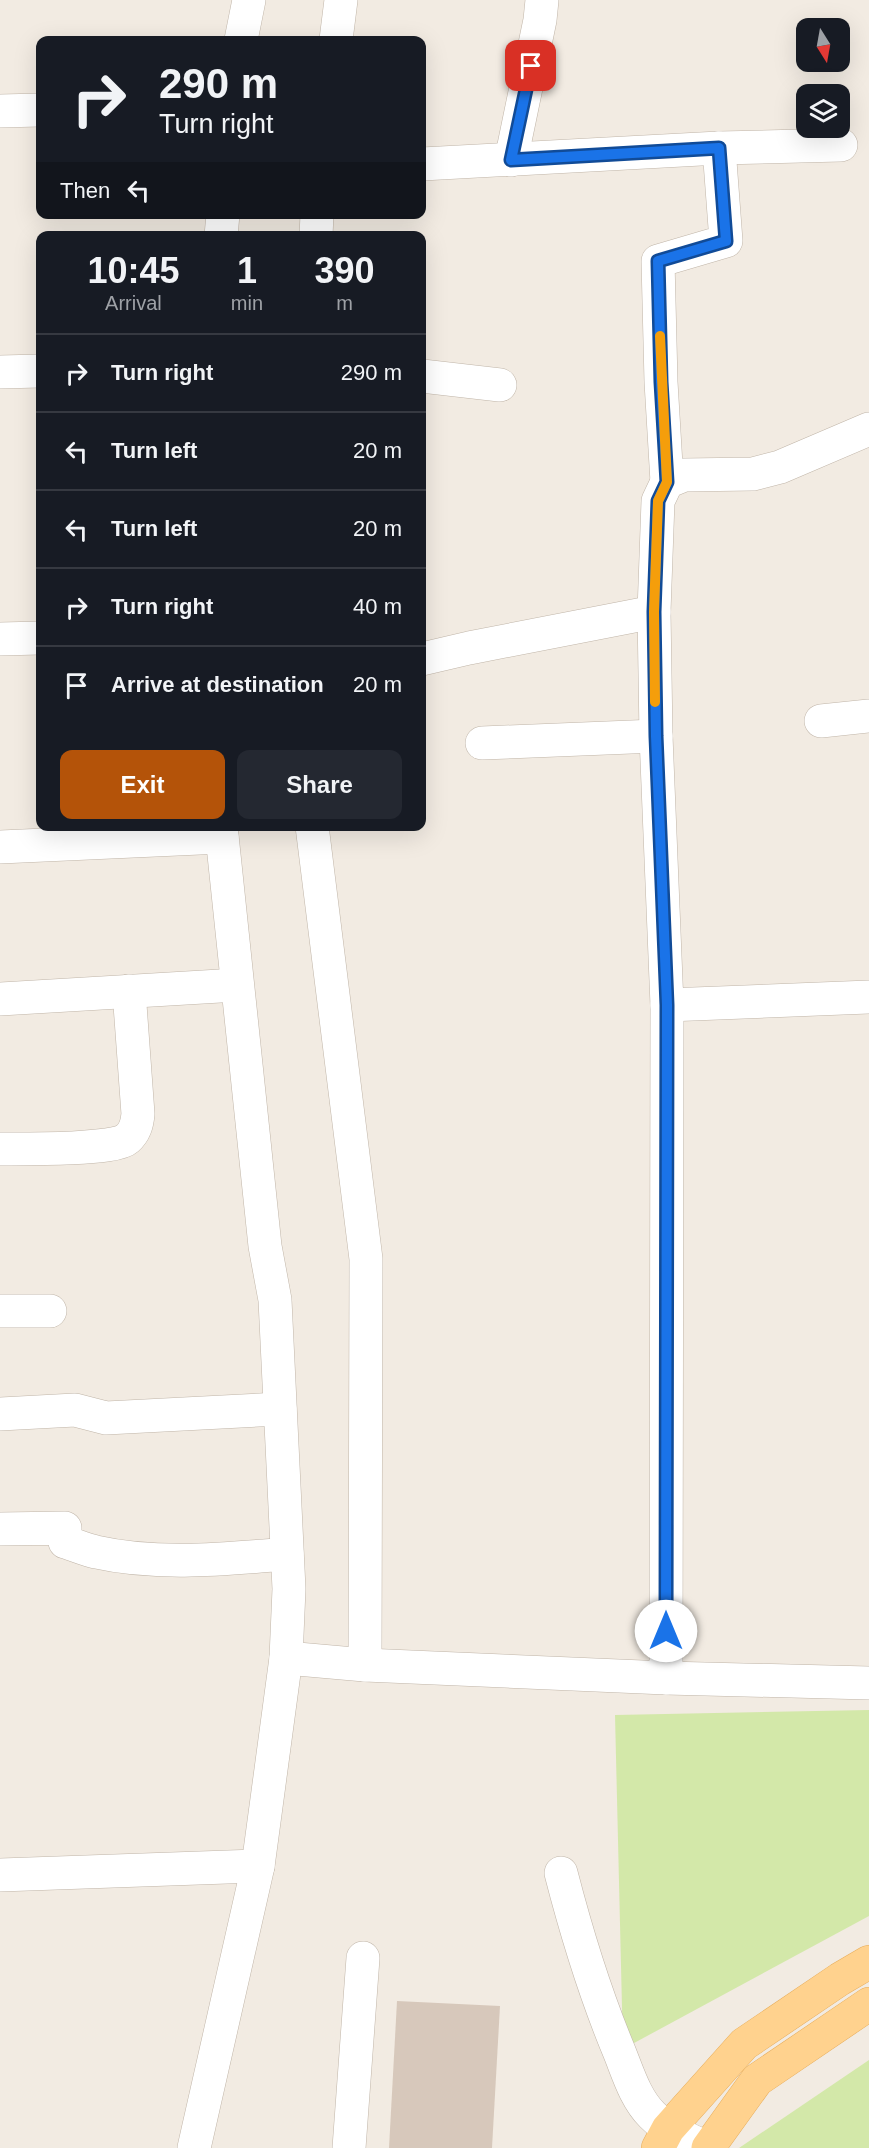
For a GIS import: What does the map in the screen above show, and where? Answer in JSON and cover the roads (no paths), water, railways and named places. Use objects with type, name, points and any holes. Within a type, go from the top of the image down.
[{"type":"main road","points":[[663,2139],[744,2044],[869,1962]]},
{"type":"main road","points":[[708,2148],[757,2080],[869,2004]]},
{"type":"street","points":[[242,36],[249,0]]},
{"type":"street","points":[[336,36],[340,0]]},
{"type":"street","points":[[511,160],[540,20],[542,0]]},
{"type":"street","points":[[0,111],[36,110]]},
{"type":"street","points":[[426,164],[719,148],[841,145]]},
{"type":"street","points":[[666,1678],[667,1005],[656,736],[654,612],[658,501],[667,482],[661,382],[658,261],[726,241],[719,148]]},
{"type":"street","points":[[0,372],[36,371]]},
{"type":"street","points":[[426,376],[500,385]]},
{"type":"street","points":[[667,482],[684,475],[753,474],[780,467],[869,429]]},
{"type":"street","points":[[426,659],[469,648],[654,612]]},
{"type":"street","points":[[0,639],[36,638]]},
{"type":"street","points":[[821,721],[869,716]]},
{"type":"street","points":[[482,743],[656,736]]},
{"type":"street","points":[[313,831],[366,1259],[365,1665]]},
{"type":"street","points":[[0,847],[222,832],[265,1246],[275,1300],[290,1589],[286,1658],[258,1866],[194,2148]]},
{"type":"street","points":[[0,999],[237,985]]},
{"type":"street","points":[[0,1149],[105,1145],[126,1141],[136,1129],[138,1114],[129,991]]},
{"type":"street","points":[[667,1005],[869,997]]},
{"type":"street","points":[[0,1311],[50,1311]]},
{"type":"street","points":[[0,1414],[75,1410],[106,1418],[280,1409]]},
{"type":"street","points":[[0,1529],[65,1528],[65,1542],[94,1552],[122,1557],[207,1561],[287,1554]]},
{"type":"street","points":[[286,1658],[365,1665],[666,1678],[869,1683]]},
{"type":"street","points":[[0,1875],[258,1866]]},
{"type":"street","points":[[561,1873],[580,1946],[599,2002],[637,2095],[653,2116],[663,2139],[708,2148]]},
{"type":"street","points":[[349,2148],[363,1958]]}]
